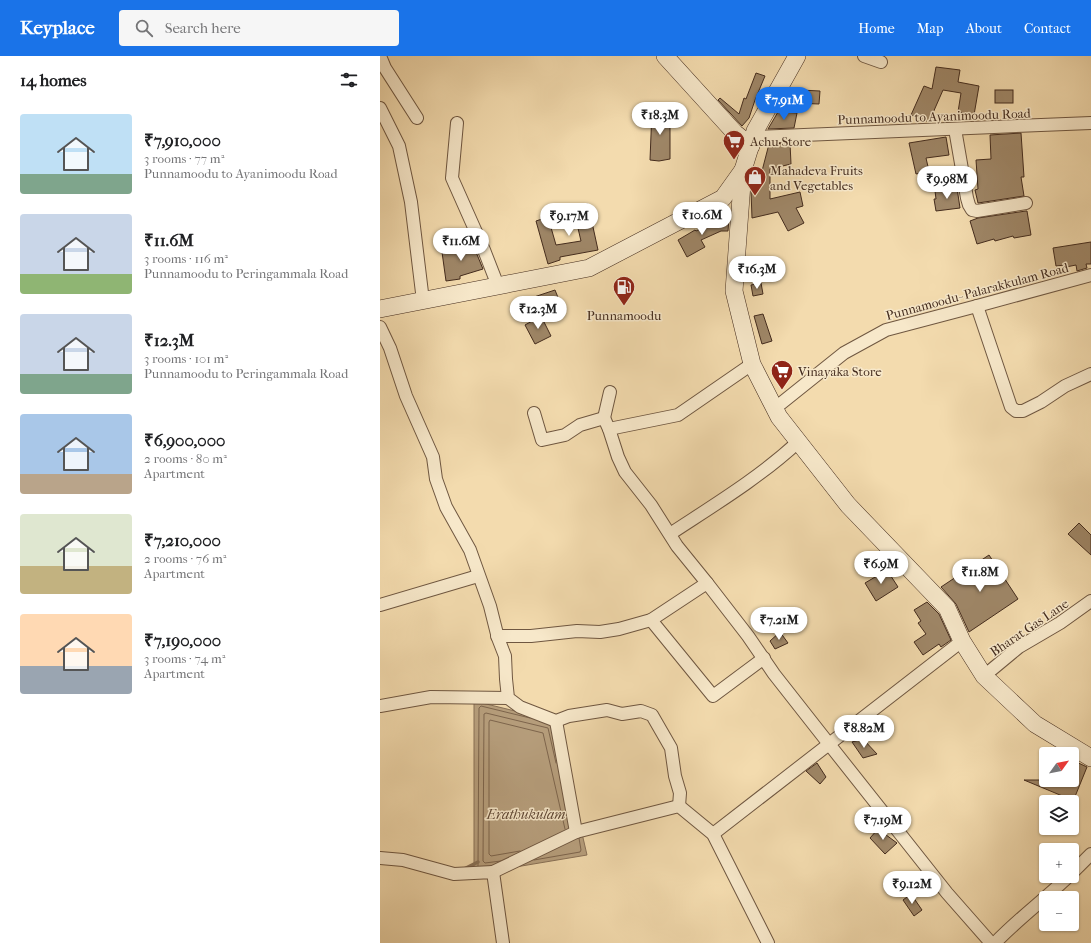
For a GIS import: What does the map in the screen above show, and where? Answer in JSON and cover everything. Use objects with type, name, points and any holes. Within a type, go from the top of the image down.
[{"type":"main road","points":[[664,56],[735,133],[752,142]]},
{"type":"main road","points":[[797,56],[755,131],[743,170],[734,291],[752,364],[779,418],[848,505],[947,608],[962,641],[984,676],[1035,724],[1091,758]]},
{"type":"main road","points":[[380,309],[589,268],[723,198],[743,170]]},
{"type":"street","points":[[380,56],[385,68],[418,118]]},
{"type":"street","points":[[864,56],[881,62]]},
{"type":"street","points":[[380,108],[398,146],[411,202],[424,301]]},
{"type":"street","points":[[457,123],[452,178],[484,250],[498,286]]},
{"type":"street","name":"Punnamoodu to Ayanimoodu Road","points":[[752,142],[955,129],[1091,123]]},
{"type":"street","points":[[955,129],[967,198],[972,210],[977,212],[1026,204]]},
{"type":"street","name":"Punnamoodu- Palarakkulam Road","points":[[774,409],[844,353],[886,330],[1091,275]]},
{"type":"street","points":[[977,306],[1011,407],[1016,411],[1023,411],[1041,402],[1065,386],[1091,374]]},
{"type":"street","points":[[380,328],[390,348],[406,396],[433,457],[436,478],[446,507],[470,550],[478,576],[490,606],[497,636],[505,656],[508,698]]},
{"type":"street","points":[[610,429],[678,415],[752,364]]},
{"type":"street","points":[[610,392],[604,418],[610,429],[618,457],[625,472],[651,505],[677,546],[708,583],[829,744],[947,893],[991,943]]},
{"type":"street","points":[[534,413],[542,440],[565,434],[580,425],[604,418]]},
{"type":"street","points":[[670,534],[759,475],[798,442]]},
{"type":"street","points":[[380,605],[478,576]]},
{"type":"street","points":[[497,636],[531,636],[577,631],[600,632],[619,629],[651,620],[708,583]]},
{"type":"street","name":"Bharat Gas Lane","points":[[984,676],[1020,647],[1060,623],[1091,601]]},
{"type":"street","points":[[651,620],[713,696],[764,658]]},
{"type":"street","points":[[713,834],[962,641]]},
{"type":"street","points":[[380,706],[431,697],[508,698],[520,706],[556,721],[569,716],[607,710],[622,714],[641,711],[652,716],[671,748],[675,776],[680,793],[679,806]]},
{"type":"street","points":[[556,721],[576,832]]},
{"type":"street","points":[[380,858],[403,860],[454,874],[493,872],[576,832],[679,806]]},
{"type":"street","points":[[679,806],[713,834],[768,943]]},
{"type":"street","points":[[1079,866],[1091,854]]},
{"type":"street","points":[[493,872],[503,943]]},
{"type":"street","points":[[995,943],[1007,930],[1025,916],[1060,883]]},
{"type":"water","name":"Erathukulam","points":[[474,701],[556,721],[587,855],[474,874]]},
{"type":"building","points":[[936,67],[960,70],[958,82],[979,86],[974,115],[958,112],[961,93],[943,90],[929,122],[911,115],[924,86],[932,89]]},
{"type":"building","points":[[756,73],[765,76],[749,118],[742,126],[718,100],[720,98],[739,114],[744,98],[746,99]]},
{"type":"building","points":[[800,90],[820,91],[819,104],[794,103]]},
{"type":"building","points":[[995,90],[1013,90],[1013,103],[995,103]]},
{"type":"building","points":[[652,110],[670,112],[670,159],[659,161],[650,160]]},
{"type":"building","points":[[778,112],[797,113],[794,128],[768,129]]},
{"type":"building","points":[[1021,133],[1024,177],[1021,177],[1024,196],[978,203],[975,190],[978,189],[976,160],[991,159],[990,135]]},
{"type":"building","points":[[946,137],[949,155],[926,158],[929,171],[916,174],[909,143]]},
{"type":"building","points":[[790,143],[791,164],[770,169],[770,199],[800,192],[803,206],[796,208],[804,223],[788,231],[778,212],[752,218],[751,191],[753,171],[762,171],[769,144]]},
{"type":"building","points":[[957,188],[960,208],[936,211],[934,199],[936,199],[935,191]]},
{"type":"building","points":[[588,204],[598,250],[560,257],[560,260],[548,264],[536,221],[548,217],[556,245],[581,241],[573,207]]},
{"type":"building","points":[[1027,211],[1031,235],[1014,238],[1013,236],[995,241],[994,239],[977,244],[970,221],[978,218]]},
{"type":"building","points":[[729,218],[728,231],[721,231],[701,240],[705,247],[687,257],[678,240],[695,230],[696,231],[721,219]]},
{"type":"building","points":[[471,240],[483,269],[460,276],[460,279],[446,281],[442,252],[464,248],[462,243]]},
{"type":"building","points":[[1091,242],[1091,264],[1086,264],[1087,268],[1077,271],[1076,265],[1066,267],[1065,265],[1056,266],[1053,248]]},
{"type":"building","points":[[761,283],[763,294],[753,296],[751,285]]},
{"type":"building","points":[[555,290],[561,305],[540,313],[534,297]]},
{"type":"building","points":[[763,314],[772,341],[762,344],[754,316]]},
{"type":"building","points":[[541,316],[551,336],[535,344],[525,325]]},
{"type":"building","points":[[1079,523],[1091,535],[1091,555],[1068,534]]},
{"type":"building","points":[[989,555],[1018,599],[969,632],[956,604],[941,587]]},
{"type":"building","points":[[887,570],[898,587],[876,601],[865,583]]},
{"type":"building","points":[[927,602],[939,614],[951,640],[941,647],[939,644],[923,655],[914,642],[926,634],[918,623],[921,621],[914,610]]},
{"type":"building","points":[[780,632],[788,643],[775,649],[770,641]]},
{"type":"building","points":[[863,739],[877,754],[863,758],[852,742]]},
{"type":"building","points":[[817,763],[826,777],[820,784],[806,771]]},
{"type":"building","points":[[1079,763],[1087,767],[1079,787]]},
{"type":"building","points":[[1024,780],[1039,780],[1039,786]]},
{"type":"building","points":[[1041,787],[1079,787],[1076,795],[1060,795]]},
{"type":"building","points":[[878,829],[897,843],[885,854],[870,838]]},
{"type":"building","points":[[911,894],[922,910],[914,916],[903,900]]},
{"type":"waterway","points":[[464,869],[478,862]]},
{"type":"place","name":"Achu Store","points":[[734,160]]},
{"type":"place","name":"Mahadeva Fruits and Vegetables","points":[[755,196]]},
{"type":"place","name":"Punnamoodu","points":[[624,306]]},
{"type":"place","name":"Vinayaka Store","points":[[782,390]]}]
